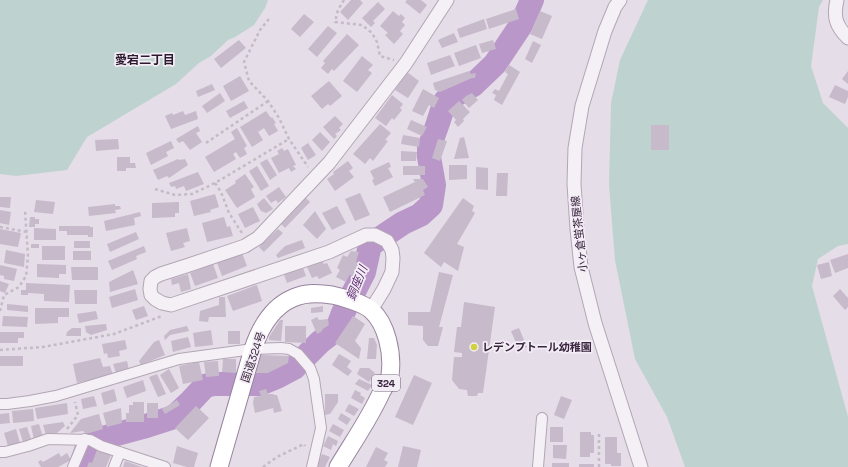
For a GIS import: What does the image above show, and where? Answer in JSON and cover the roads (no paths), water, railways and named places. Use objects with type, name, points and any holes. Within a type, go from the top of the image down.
[{"type":"highway","name":"国道324号","points":[[219,467],[253,349],[262,327],[268,318],[286,302],[294,298],[310,294],[348,299],[371,310]]},
{"type":"highway","name":"324","points":[[338,467],[377,402],[389,377],[391,362],[388,339],[379,319],[371,310]]},
{"type":"street","points":[[371,310],[384,289],[392,272],[392,250],[387,241],[375,235],[366,235],[329,252],[171,305],[162,303],[155,299],[151,295],[150,289],[151,281],[160,274],[248,244],[258,238],[329,163],[406,63],[447,0]]},
{"type":"street","name":"小ヶ倉蛍茶屋線","points":[[620,0],[605,31],[582,106],[575,148],[574,184],[581,267],[593,316],[641,467]]},
{"type":"street","points":[[838,0],[835,8],[836,19],[839,27],[848,38]]},
{"type":"street","points":[[0,404],[30,401],[56,396],[179,359],[253,349],[289,349],[298,354],[310,368],[314,379],[321,428],[313,465]]},
{"type":"street","points":[[538,467],[542,418]]},
{"type":"street","points":[[73,467],[88,439]]},
{"type":"street","points":[[0,452],[5,452],[48,440],[88,439],[100,446],[120,452],[152,465],[165,467]]},
{"type":"street","points":[[114,467],[120,452]]},
{"type":"waterway","name":"銅座川","points":[[80,467],[88,445],[106,437],[174,417],[205,386],[213,384],[260,384],[277,377],[294,368],[320,342],[337,329],[343,313],[364,272],[370,245],[403,223],[420,215],[431,205],[434,185],[429,157],[429,148],[445,101],[473,85],[495,64],[521,25],[532,0]]},
{"type":"place","name":"レデンプトール幼稚園","points":[[474,347]]},
{"type":"district","name":"愛宕二丁目","points":[[145,60]]}]
